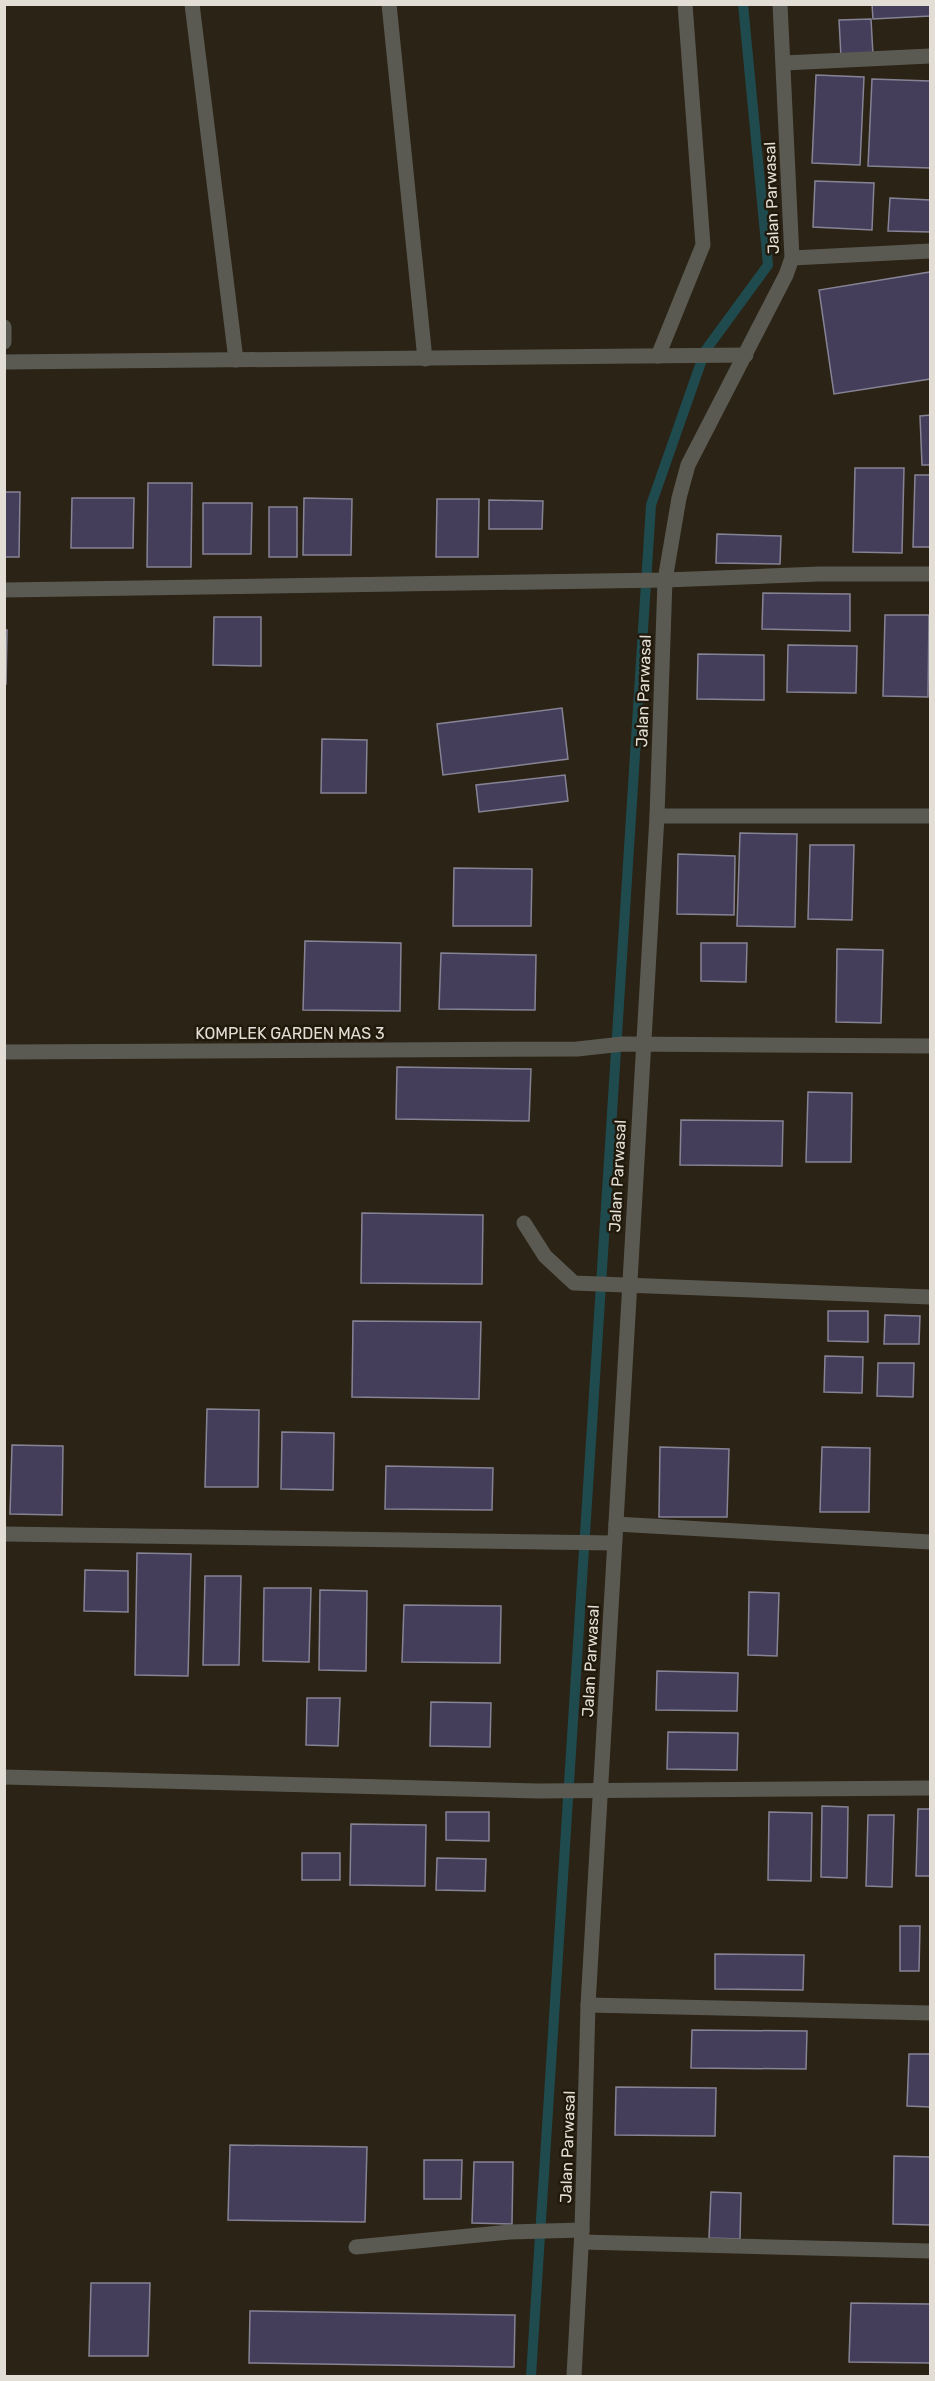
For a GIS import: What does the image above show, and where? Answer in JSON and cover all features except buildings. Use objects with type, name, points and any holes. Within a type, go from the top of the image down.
[{"type":"street","points":[[192,4],[236,360]]},
{"type":"street","points":[[389,4],[425,358]]},
{"type":"street","points":[[658,356],[703,245],[685,4]]},
{"type":"street","name":"Jalan Parwasal","points":[[574,2376],[582,2236],[596,1789],[616,1524],[621,1286],[642,1045],[657,816],[658,580],[688,465],[697,443],[746,356],[792,258],[780,4]]},
{"type":"street","points":[[784,63],[930,56]]},
{"type":"street","points":[[792,258],[930,251]]},
{"type":"street","points":[[4,327],[4,342]]},
{"type":"street","points":[[4,362],[746,356]]},
{"type":"street","points":[[4,590],[658,580],[819,574],[930,574]]},
{"type":"street","points":[[657,816],[930,816]]},
{"type":"street","name":"KOMPLEK GARDEN MAS 3","points":[[4,1052],[577,1049],[623,1044],[930,1047]]},
{"type":"street","points":[[524,1223],[546,1256],[574,1283],[930,1297]]},
{"type":"street","points":[[616,1524],[930,1542]]},
{"type":"street","points":[[4,1534],[614,1543]]},
{"type":"street","points":[[4,1778],[538,1791],[930,1788]]},
{"type":"street","points":[[588,2005],[930,2013]]},
{"type":"street","points":[[356,2247],[558,2229],[582,2236],[930,2251]]},
{"type":"waterway","points":[[531,2376],[651,505],[705,351],[768,265],[743,4]]}]
